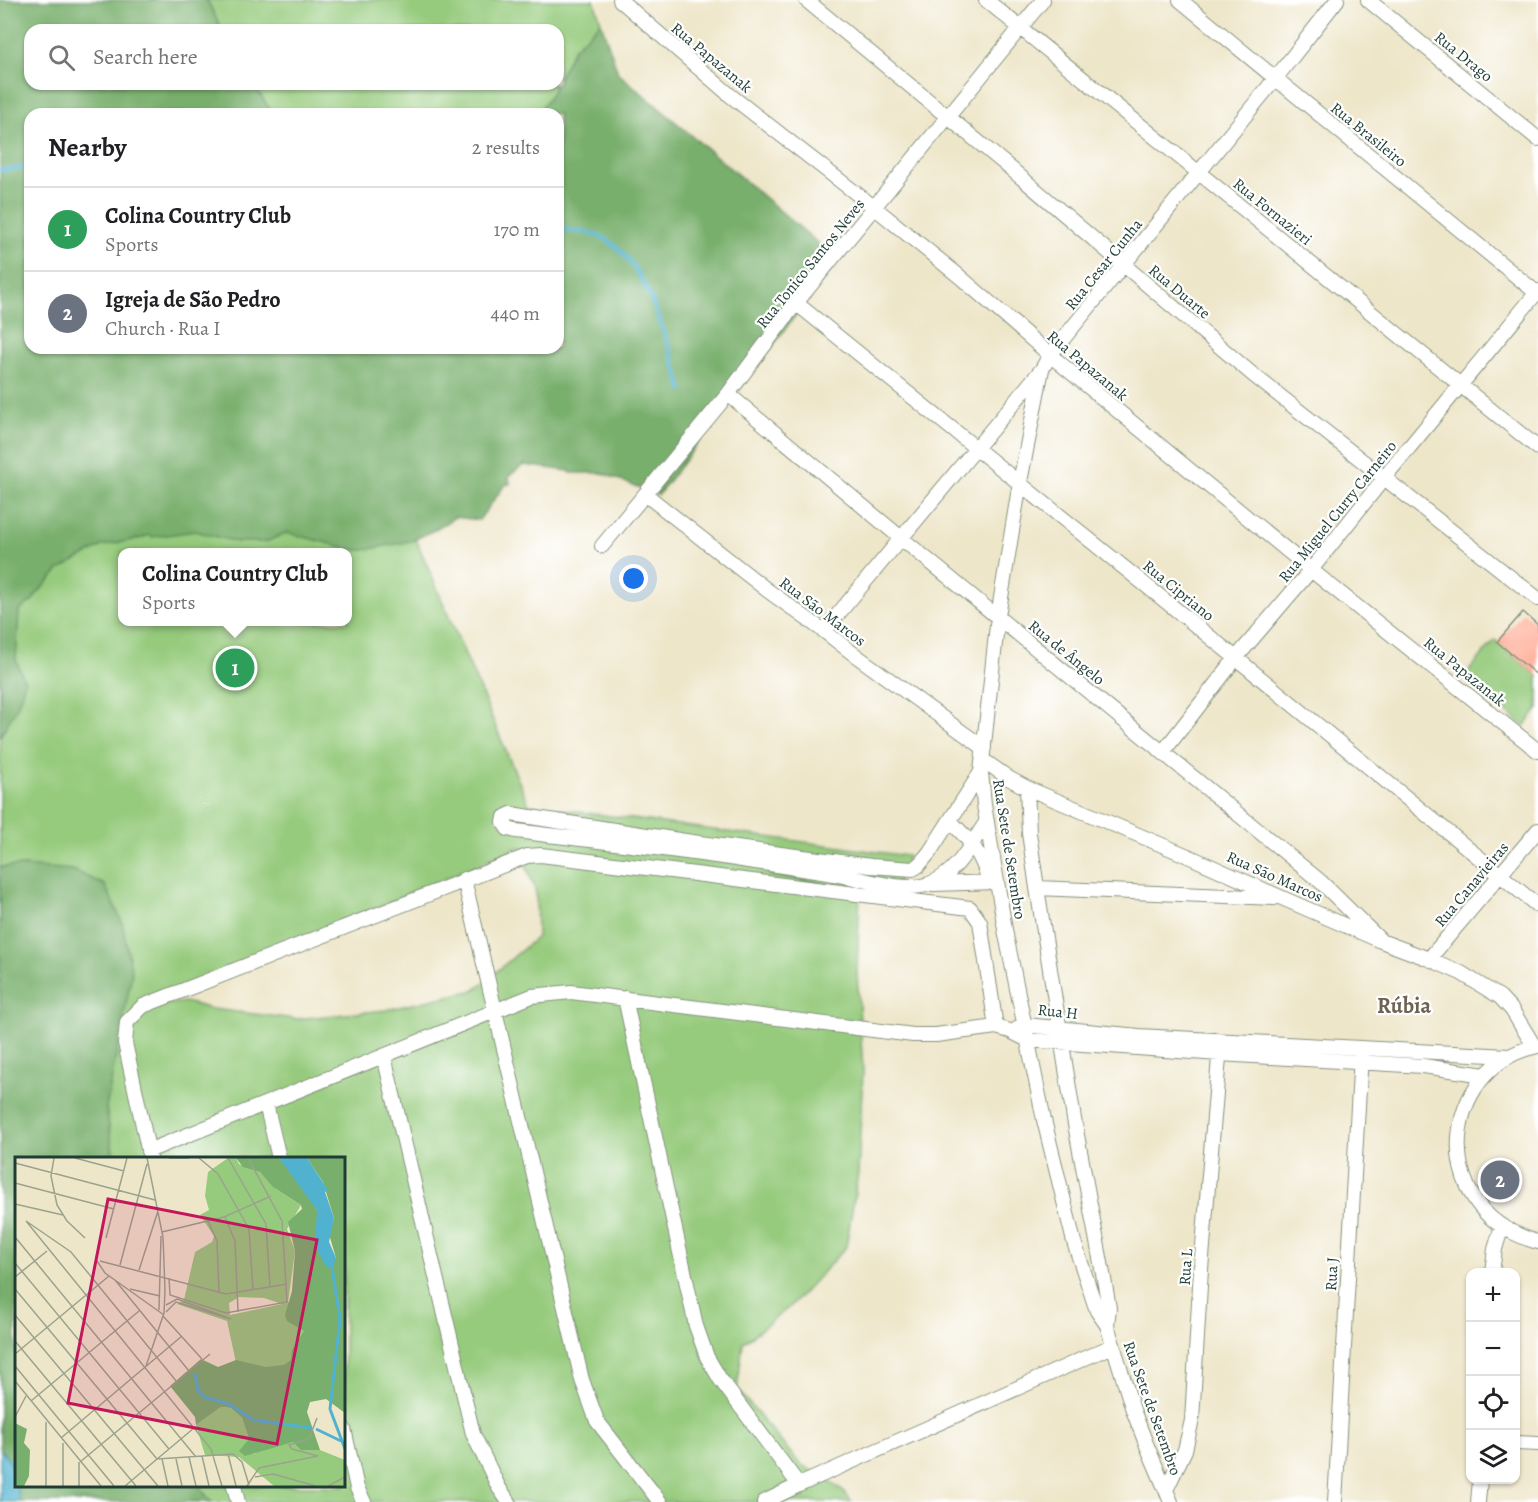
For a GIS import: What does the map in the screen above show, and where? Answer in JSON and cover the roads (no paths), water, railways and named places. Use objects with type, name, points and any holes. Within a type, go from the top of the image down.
[{"type":"street","name":"Rua Papazanak","points":[[620,0],[731,96],[959,276],[1050,356],[1311,570],[1538,750]]},
{"type":"street","name":"Rua Duarte","points":[[806,0],[1010,168],[1252,374],[1538,599]]},
{"type":"street","name":"Rua Fornazieri","points":[[986,0],[1538,448]]},
{"type":"street","name":"Rua Tonico Santos Neves","points":[[602,546],[728,394],[796,303],[1044,0]]},
{"type":"street","name":"Rua Brasileiro","points":[[1180,0],[1538,292]]},
{"type":"street","name":"Rua Cesar Cunha","points":[[824,631],[1042,369],[1050,356],[1338,0]]},
{"type":"street","name":"Rua Drago","points":[[1368,0],[1538,139]]},
{"type":"street","name":"Rua Miguel Curry Carneiro","points":[[1163,752],[1236,658],[1311,570],[1538,292]]},
{"type":"street","name":"Rua Cipriano","points":[[796,303],[1020,482],[1538,906]]},
{"type":"street","name":"Rua Sete de Setembro","points":[[1042,369],[1020,482],[998,616],[983,760],[987,821],[993,882],[1006,934],[1044,1120],[1074,1242],[1097,1311],[1107,1325]]},
{"type":"street","name":"Rua de Ângelo","points":[[728,394],[1321,882],[1380,941]]},
{"type":"street","name":"Rua São Marcos","points":[[645,494],[767,590],[851,652],[983,760],[1010,779],[1380,941],[1461,973],[1500,997],[1512,1010],[1536,1046]]},
{"type":"street","points":[[983,760],[929,854],[921,863],[906,869],[692,842],[511,814],[507,814],[504,820],[505,826],[516,831],[747,861],[903,886],[928,884],[950,871],[987,821]]},
{"type":"street","name":"Rua Sete de Setembro","points":[[1027,788],[1028,824],[1037,888],[1074,1119],[1109,1308],[1107,1325],[1133,1410],[1168,1496]]},
{"type":"street","points":[[928,884],[993,882],[972,843],[950,821]]},
{"type":"street","name":"Rua Canavieiras","points":[[1429,959],[1538,830]]},
{"type":"street","points":[[996,1027],[980,922],[970,908],[527,855],[143,1006],[127,1022],[125,1043],[149,1155],[266,1104],[532,996],[572,992],[913,1035],[936,1035],[996,1027],[1010,1031]]},
{"type":"street","points":[[464,879],[582,1380],[597,1421],[660,1502]]},
{"type":"street","points":[[1037,888],[1282,898]]},
{"type":"street","points":[[625,998],[696,1326],[707,1358],[799,1485]]},
{"type":"street","name":"Rua H","points":[[1010,1031],[1025,1025],[1060,1027],[1220,1047]]},
{"type":"street","name":"Rua H","points":[[1010,1031],[1028,1040],[1063,1043],[1220,1047],[1360,1055],[1509,1056]]},
{"type":"street","points":[[1536,1046],[1498,1062],[1485,1075],[1468,1099],[1459,1126],[1459,1156],[1466,1184],[1482,1209],[1502,1226],[1538,1242]]},
{"type":"street","name":"Rua L","points":[[1168,1496],[1185,1450],[1192,1420],[1201,1269],[1220,1047]]},
{"type":"street","name":"Rua H","points":[[1360,1055],[1485,1075]]},
{"type":"street","name":"Rua J","points":[[1335,1502],[1360,1055]]},
{"type":"street","points":[[384,1056],[473,1434],[499,1488],[509,1502]]},
{"type":"street","points":[[266,1104],[279,1157]]},
{"type":"street","points":[[1492,1268],[1494,1249],[1502,1226]]},
{"type":"street","points":[[764,1502],[1112,1346]]},
{"type":"street","points":[[345,1434],[357,1488],[364,1502]]},
{"type":"street","points":[[1520,1443],[1538,1444]]},
{"type":"street","points":[[1478,1502],[1480,1484]]},
{"type":"street","points":[[234,1487],[238,1502]]},
{"type":"water","points":[[0,1449],[10,1461],[19,1502],[0,1502]]},
{"type":"waterway","points":[[0,170],[24,168]]},
{"type":"waterway","points":[[564,230],[602,237],[622,252],[634,268],[655,308],[683,390]]},
{"type":"place","name":"Colina Country Club","points":[[235,668]]},
{"type":"place","name":"Igreja de São Pedro","points":[[1500,1180]]},
{"type":"district","name":"Rúbia","points":[[1404,1005]]}]
